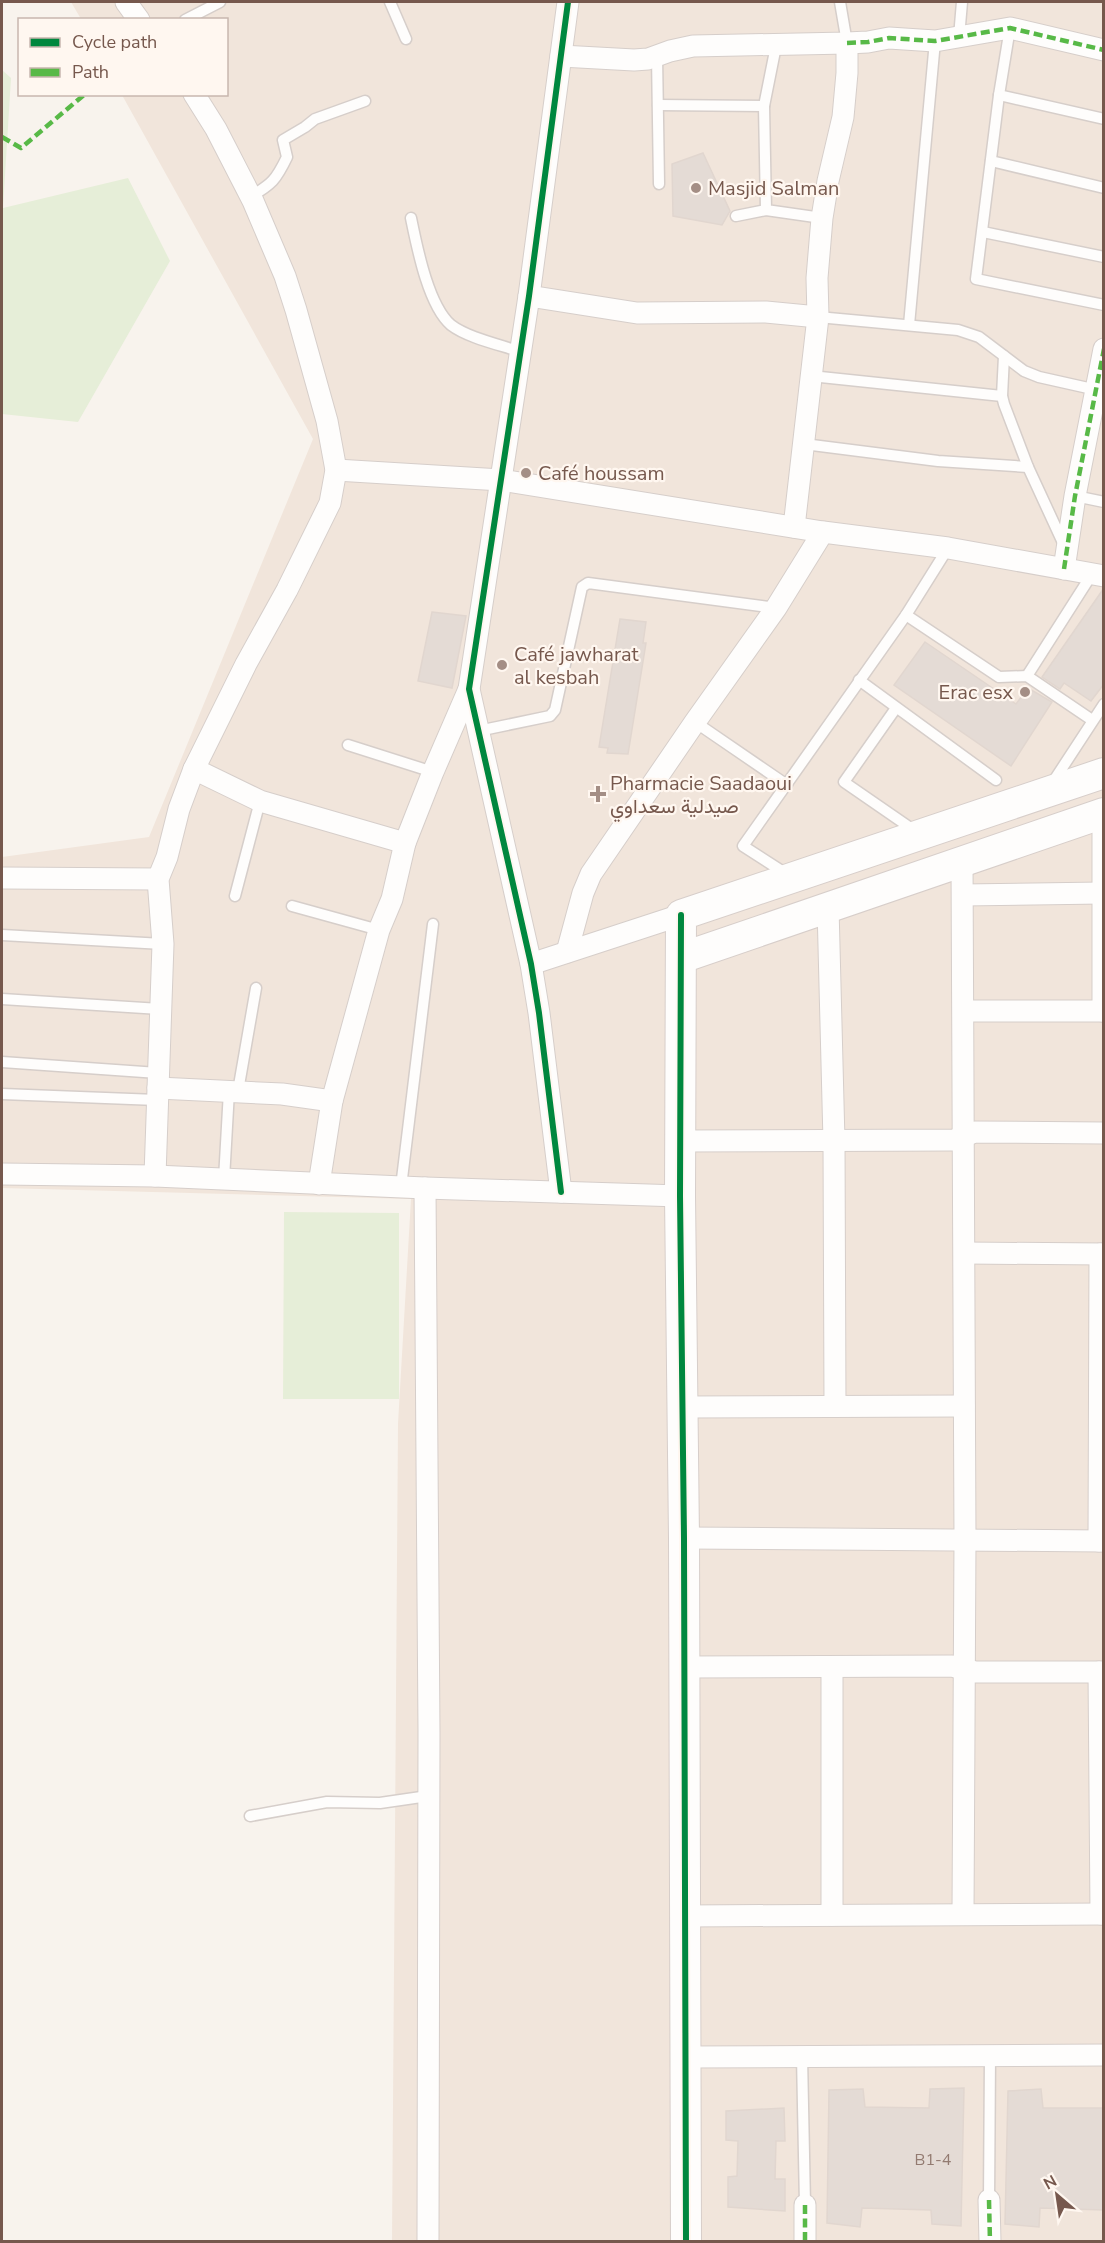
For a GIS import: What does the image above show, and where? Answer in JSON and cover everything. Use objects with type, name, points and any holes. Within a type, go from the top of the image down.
[{"type":"street","points":[[126,2],[138,18]]},
{"type":"street","points":[[319,1184],[332,1101],[379,930],[392,899],[405,843],[469,689],[521,352],[568,2]]},
{"type":"street","points":[[561,56],[634,60],[693,46],[847,44],[889,38],[936,41],[1010,28],[1104,50]]},
{"type":"street","points":[[794,527],[818,317],[817,278],[822,218],[843,117],[847,44]]},
{"type":"street","points":[[155,1176],[163,944],[158,879],[167,857],[179,809],[194,769],[330,503],[336,470],[327,421],[296,310],[270,238],[216,129],[195,96]]},
{"type":"street","points":[[529,296],[637,313],[766,312],[818,317]]},
{"type":"street","points":[[1066,560],[1075,496],[1100,390],[1104,349]]},
{"type":"street","points":[[336,470],[501,480],[824,532],[1066,560],[1098,575]]},
{"type":"street","points":[[567,952],[583,893],[591,874],[694,722],[776,608],[824,532]]},
{"type":"street","points":[[469,689],[531,964],[561,1192]]},
{"type":"street","points":[[194,769],[260,801],[405,843]]},
{"type":"street","points":[[531,964],[793,879],[1104,773]]},
{"type":"street","points":[[681,958],[1103,813],[1103,1011],[964,1011]]},
{"type":"street","points":[[962,861],[965,1136],[963,1914]]},
{"type":"street","points":[[2,878],[158,879]]},
{"type":"street","points":[[963,895],[1102,893]]},
{"type":"street","points":[[828,907],[834,1141],[836,1406]]},
{"type":"street","points":[[681,915],[680,1196],[684,1539],[686,2241]]},
{"type":"street","points":[[158,1087],[282,1094],[332,1101]]},
{"type":"street","points":[[680,1141],[954,1140],[975,1132],[1104,1133]]},
{"type":"street","points":[[2,1174],[155,1176],[680,1196]]},
{"type":"street","points":[[425,1188],[428,2241]]},
{"type":"street","points":[[684,1539],[1101,1541],[1102,1254],[965,1253]]},
{"type":"street","points":[[683,1407],[964,1406]]},
{"type":"street","points":[[684,1667],[952,1666],[975,1672],[1101,1672],[1102,1914],[685,1916]]},
{"type":"street","points":[[832,1667],[832,1915]]},
{"type":"street","points":[[686,2056],[1104,2055]]},
{"type":"street","points":[[989,2200],[990,2241]]},
{"type":"street","points":[[805,2205],[805,2241]]},
{"type":"lane","points":[[189,18],[220,2]]},
{"type":"lane","points":[[390,2],[406,39]]},
{"type":"lane","points":[[840,2],[847,44]]},
{"type":"lane","points":[[959,37],[962,2]]},
{"type":"lane","points":[[1010,28],[999,94],[976,279],[1104,305]]},
{"type":"lane","points":[[909,325],[936,41]]},
{"type":"lane","points":[[766,210],[764,106],[777,46]]},
{"type":"lane","points":[[657,56],[659,184]]},
{"type":"lane","points":[[999,94],[1104,119]]},
{"type":"lane","points":[[250,197],[272,184],[279,174],[287,157],[283,140],[305,128],[315,118],[365,101]]},
{"type":"lane","points":[[658,105],[764,106]]},
{"type":"lane","points":[[991,161],[1104,188]]},
{"type":"lane","points":[[736,216],[766,210],[822,218]]},
{"type":"lane","points":[[411,218],[425,277],[438,306],[451,324],[467,333],[521,352]]},
{"type":"lane","points":[[983,232],[1104,256]]},
{"type":"lane","points":[[818,317],[958,330],[979,337],[1024,371],[1039,377],[1100,390]]},
{"type":"lane","points":[[1004,356],[1002,396],[1066,560]]},
{"type":"lane","points":[[811,376],[1002,396]]},
{"type":"lane","points":[[804,444],[938,461],[1028,467]]},
{"type":"lane","points":[[1075,496],[1104,502]]},
{"type":"lane","points":[[793,879],[743,846],[906,615],[948,548]]},
{"type":"lane","points":[[1027,676],[1098,575]]},
{"type":"lane","points":[[478,731],[550,716],[555,710],[582,587],[588,583],[776,608]]},
{"type":"lane","points":[[906,615],[999,677],[1027,676],[1092,720]]},
{"type":"lane","points":[[859,680],[996,780]]},
{"type":"lane","points":[[1046,792],[1104,704]]},
{"type":"lane","points":[[896,708],[844,782],[922,835]]},
{"type":"lane","points":[[694,722],[786,784]]},
{"type":"lane","points":[[348,745],[433,772]]},
{"type":"lane","points":[[235,896],[260,801]]},
{"type":"lane","points":[[292,906],[379,930]]},
{"type":"lane","points":[[401,1187],[433,924]]},
{"type":"lane","points":[[2,935],[163,944]]},
{"type":"lane","points":[[224,1179],[233,1091],[256,988]]},
{"type":"lane","points":[[2,999],[160,1009]]},
{"type":"lane","points":[[2,1062],[158,1087]]},
{"type":"lane","points":[[2,1094],[158,1087]]},
{"type":"lane","points":[[250,1815],[327,1802],[380,1803],[428,1796]]},
{"type":"lane","points":[[802,2056],[805,2205]]},
{"type":"lane","points":[[989,2200],[990,2056]]},
{"type":"shaded area","points":[[71,2],[1103,2],[1103,2241],[392,2241],[398,1424],[411,1199],[2,1188],[2,857],[149,837],[313,439],[123,96],[228,96],[228,18],[80,18]]},
{"type":"green space","points":[[2,70],[11,78],[3,208],[128,178],[170,261],[78,422],[2,414]]},
{"type":"green space","points":[[284,1212],[399,1213],[399,1399],[283,1399]]},
{"type":"building","name":"Masjid Salman","points":[[703,153],[730,211],[722,225],[673,216],[672,164]]},
{"type":"building","points":[[1104,588],[1104,684],[1091,701],[1064,683],[1060,689],[1042,677]]},
{"type":"building","points":[[432,612],[466,616],[452,688],[418,681]]},
{"type":"building","points":[[620,619],[646,622],[643,643],[646,643],[628,754],[607,753],[608,748],[599,747]]},
{"type":"building","points":[[925,642],[1016,704],[1028,688],[1052,702],[1011,766],[894,685]]},
{"type":"building","points":[[964,2088],[961,2226],[932,2224],[931,2210],[862,2208],[860,2227],[827,2223],[829,2090],[863,2089],[865,2107],[929,2108],[930,2089]]},
{"type":"building","points":[[1041,2089],[1043,2108],[1104,2108],[1104,2210],[1040,2208],[1039,2227],[1005,2224],[1008,2091]]},
{"type":"building","points":[[784,2108],[785,2141],[776,2141],[775,2179],[785,2179],[785,2211],[728,2207],[728,2177],[737,2176],[738,2141],[726,2140],[726,2111]]},
{"type":"marked path","points":[[847,43],[889,38],[935,41],[1010,28],[1104,50]]},
{"type":"marked path","points":[[2,137],[21,148],[83,96]]},
{"type":"marked path","points":[[1064,569],[1075,496],[1104,349]]},
{"type":"marked path","points":[[989,2200],[990,2242]]},
{"type":"marked path","points":[[805,2205],[805,2242]]},
{"type":"cycle path","points":[[561,1192],[531,964],[469,689],[529,296],[568,2]]},
{"type":"cycle path","points":[[681,915],[680,1196],[684,1538],[686,2242]]},
{"type":"place","name":"Masjid Salman","points":[[696,188]]},
{"type":"place","name":"Café houssam","points":[[526,473]]},
{"type":"place","name":"Café jawharat al kesbah","points":[[502,665]]},
{"type":"place","name":"Erac esx","points":[[1025,692]]},
{"type":"place","name":"Pharmacie Saadaoui صيدلية سعداوي","points":[[598,794]]}]
